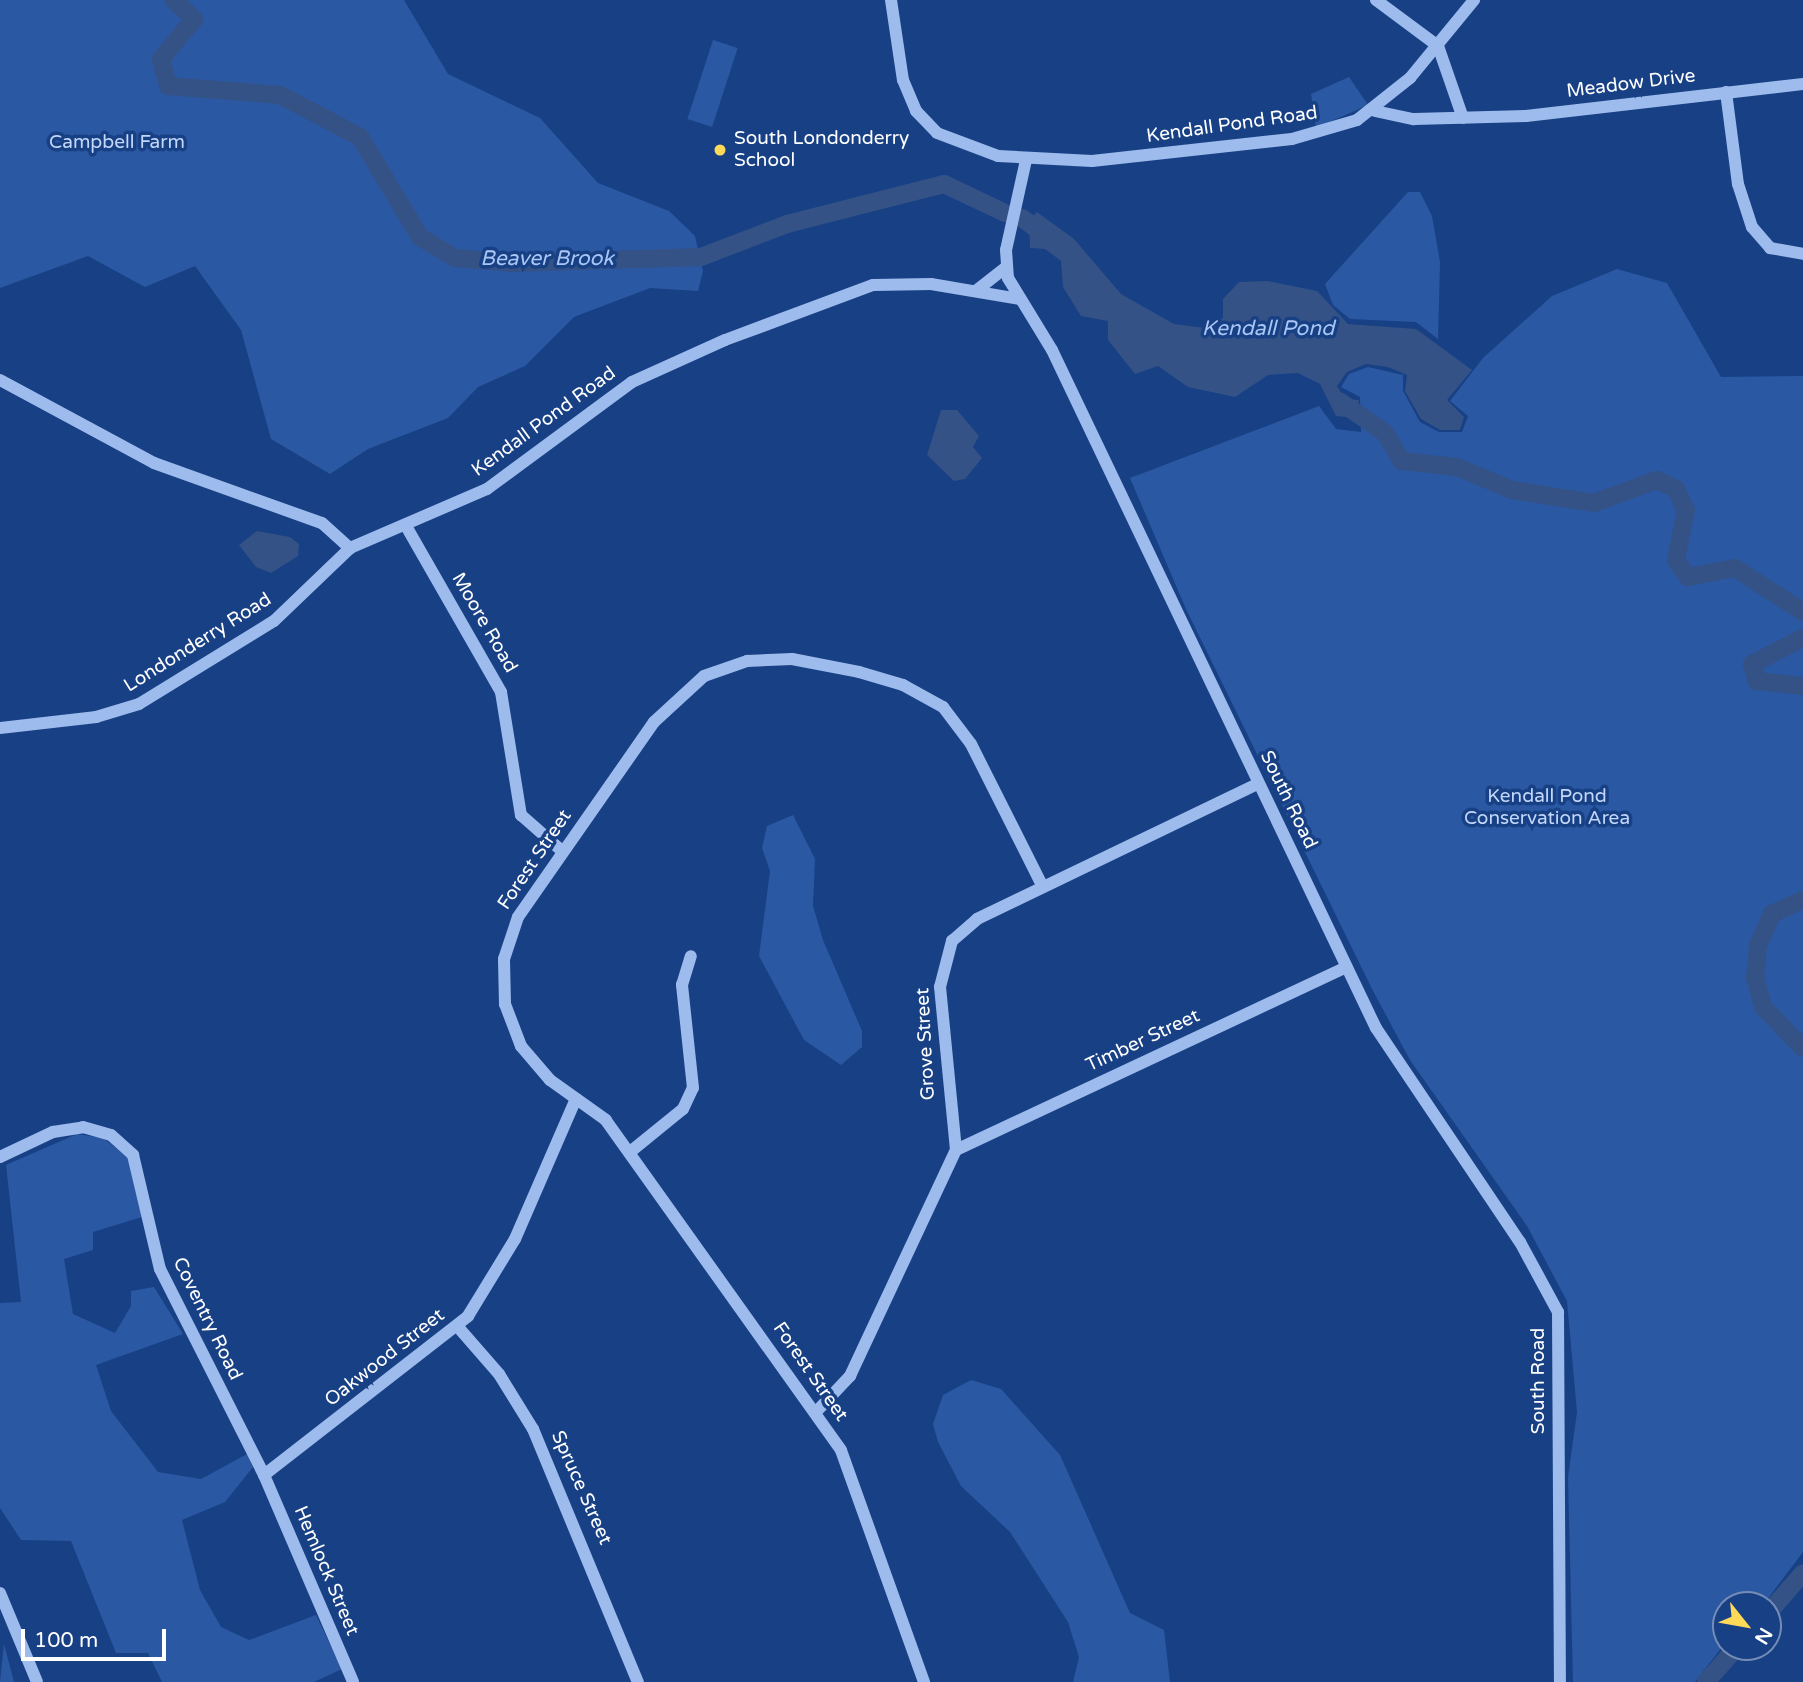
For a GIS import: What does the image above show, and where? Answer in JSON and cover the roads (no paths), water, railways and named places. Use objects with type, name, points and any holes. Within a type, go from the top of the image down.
[{"type":"street","points":[[891,0],[903,79],[925,122],[963,147],[1026,160],[1005,268],[977,290]]},
{"type":"street","points":[[1376,0],[1438,46],[1463,118]]},
{"type":"street","name":"Kendall Pond Road","points":[[1026,160],[1108,160],[1326,133],[1375,111],[1438,46],[1474,0]]},
{"type":"street","name":"Meadow Drive","points":[[1375,111],[1414,119],[1463,118],[1803,83]]},
{"type":"street","points":[[1726,92],[1738,184],[1752,227],[1770,248],[1803,254]]},
{"type":"street","name":"South Road","points":[[1005,268],[1020,299],[1052,350],[1346,967],[1394,1059],[1520,1242],[1558,1312],[1560,1682]]},
{"type":"street","name":"Kendall Pond Road","points":[[350,548],[487,489],[632,382],[725,340],[873,285],[977,290],[1020,299]]},
{"type":"street","points":[[0,380],[154,463],[322,523],[350,548]]},
{"type":"street","name":"Moore Road","points":[[406,526],[501,692],[521,816],[562,851]]},
{"type":"street","name":"Londonderry Road","points":[[0,728],[96,717],[139,704],[274,621],[350,548]]},
{"type":"street","name":"Forest Street","points":[[924,1682],[852,1471],[816,1412],[606,1121],[576,1099],[521,1046],[502,982],[518,917],[562,851],[685,689],[724,667],[792,659],[881,678],[943,707],[971,744],[1043,887]]},
{"type":"street","name":"Grove Street","points":[[956,1150],[941,1009],[943,962],[968,925],[1258,784]]},
{"type":"street","points":[[630,1152],[683,1109],[693,1088],[682,985],[691,956]]},
{"type":"street","name":"Timber Street","points":[[956,1150],[1346,967]]},
{"type":"street","name":"Oakwood Street","points":[[264,1475],[458,1327],[500,1269],[576,1099]]},
{"type":"street","name":"Coventry Road","points":[[0,1157],[73,1127],[102,1131],[127,1147],[142,1172],[160,1269],[264,1475]]},
{"type":"street","points":[[816,1412],[850,1376],[956,1150]]},
{"type":"street","name":"Spruce Street","points":[[458,1327],[499,1374],[533,1429],[638,1682]]},
{"type":"street","name":"Hemlock Street","points":[[264,1475],[354,1682]]},
{"type":"street","points":[[2,1601],[37,1682]]},
{"type":"water","name":"Kendall Pond","points":[[1037,212],[1074,239],[1121,294],[1174,324],[1205,328],[1223,318],[1223,299],[1239,282],[1267,281],[1317,291],[1348,324],[1416,329],[1472,370],[1447,400],[1464,417],[1460,430],[1440,430],[1421,419],[1405,391],[1407,375],[1388,367],[1366,364],[1347,372],[1337,386],[1345,399],[1359,400],[1355,418],[1336,416],[1320,384],[1298,373],[1268,375],[1235,397],[1188,387],[1158,366],[1135,374],[1108,340],[1108,321],[1081,316],[1063,287],[1061,261],[1045,249],[1030,248],[1029,220]]},
{"type":"water","points":[[941,410],[957,410],[979,436],[973,447],[982,458],[965,479],[954,481],[927,455]]},
{"type":"water","points":[[257,531],[290,537],[299,544],[298,556],[271,573],[256,567],[239,545]]},
{"type":"waterway","name":"Beaver Brook","points":[[174,0],[194,19],[161,59],[168,86],[280,95],[360,137],[420,237],[455,258],[512,263],[701,257],[787,224],[944,184],[1005,213]]},
{"type":"waterway","name":"Beaver Brook","points":[[1022,218],[1046,236]]},
{"type":"waterway","name":"Beaver Brook","points":[[1339,401],[1385,433],[1402,461],[1457,467],[1512,490],[1594,503],[1657,480],[1676,489],[1686,510],[1676,560],[1688,577],[1735,568],[1803,612]]},
{"type":"waterway","name":"Beaver Brook","points":[[1803,638],[1752,664],[1757,681],[1803,686]]},
{"type":"waterway","name":"Beaver Brook","points":[[1803,900],[1772,914],[1758,945],[1755,977],[1763,1007],[1803,1048]]},
{"type":"waterway","name":"Beaver Brook","points":[[1782,1597],[1803,1573]]},
{"type":"waterway","name":"Beaver Brook","points":[[1706,1682],[1725,1661]]},
{"type":"place","name":"South Londonderry School","points":[[720,150]]},
{"type":"park label","name":"Campbell Farm","points":[[117,143]]},
{"type":"park label","name":"Kendall Pond Conservation Area","points":[[1547,808]]}]
